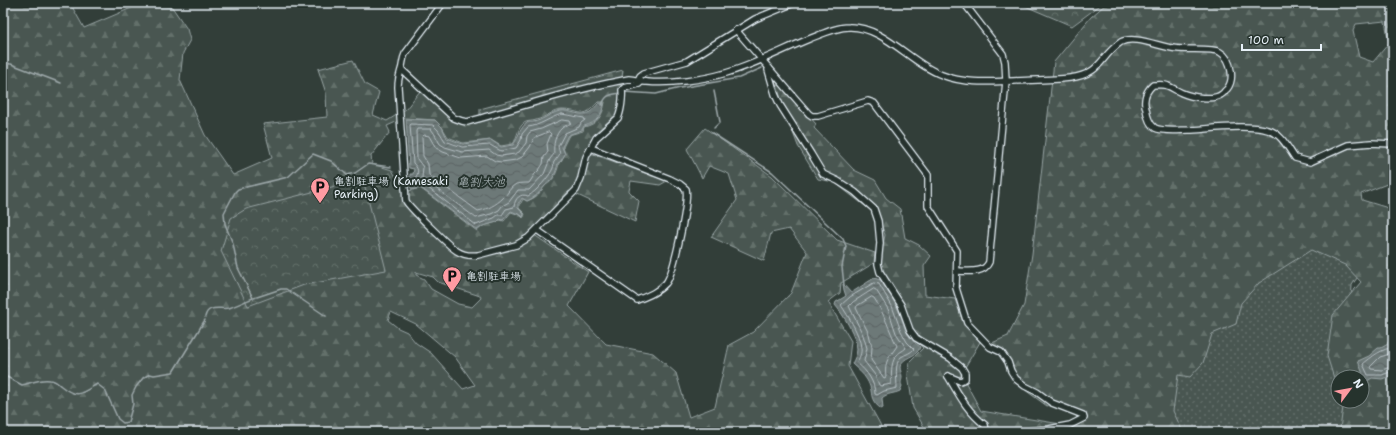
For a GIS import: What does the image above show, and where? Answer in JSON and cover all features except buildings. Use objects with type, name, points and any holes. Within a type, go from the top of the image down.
[{"type":"street","points":[[443,3],[405,54],[402,61],[402,70],[399,76],[398,87],[406,202],[453,249],[472,256],[516,245],[528,238],[576,190],[580,182],[586,157],[596,138],[620,115],[622,92],[624,88],[639,84],[640,76],[644,73],[687,61],[755,19],[794,3]]},
{"type":"street","points":[[957,271],[983,270],[989,262],[1006,82],[1003,54],[964,3]]},
{"type":"street","points":[[402,70],[454,118],[462,122],[467,122],[514,109],[556,95],[628,79],[689,81],[727,73],[824,33],[849,27],[870,31],[882,37],[923,65],[944,76],[963,81],[987,83],[1072,78],[1084,75],[1094,70],[1122,42],[1130,39],[1182,50],[1212,49],[1225,56],[1230,65],[1232,74],[1230,85],[1221,95],[1214,97],[1196,97],[1183,94],[1167,86],[1153,85],[1145,95],[1145,106],[1148,119],[1156,128],[1171,131],[1253,127],[1269,130],[1279,136],[1295,158],[1310,162],[1348,145],[1371,143],[1393,144]]},
{"type":"street","points":[[736,30],[812,116],[818,116],[868,101],[876,105],[928,175],[928,206],[956,248],[958,254],[956,288],[967,323],[990,347],[1001,352],[1008,362],[1010,371],[1016,379],[1052,403],[1084,415],[1084,418],[1070,425],[1018,432]]},
{"type":"street","points":[[769,68],[768,70],[773,87],[780,105],[823,174],[838,181],[855,192],[874,209],[878,221],[880,243],[878,264],[880,272],[901,305],[910,330],[916,338],[950,358],[962,368],[965,373],[965,379],[960,381],[948,376],[964,404],[975,417],[985,425],[986,431],[990,432]]},
{"type":"street","points":[[537,230],[637,300],[658,290],[667,282],[672,272],[687,199],[686,189],[670,179],[591,148]]},
{"type":"green space","points":[[3,3],[70,3],[84,28],[143,3],[172,7],[187,29],[190,40],[183,53],[180,80],[205,135],[233,175],[272,158],[263,124],[327,117],[326,93],[318,69],[353,60],[365,84],[379,92],[373,115],[387,121],[406,109],[420,91],[453,121],[460,124],[480,122],[480,109],[623,70],[617,114],[596,132],[585,151],[667,181],[660,185],[631,181],[629,191],[639,201],[635,222],[569,191],[530,232],[588,272],[569,306],[606,344],[653,353],[676,373],[689,417],[715,407],[729,345],[753,332],[791,293],[807,252],[789,229],[771,233],[764,261],[711,237],[737,200],[729,174],[709,166],[702,178],[687,149],[705,128],[772,176],[837,240],[875,253],[874,263],[841,283],[840,293],[828,302],[851,341],[848,366],[883,432],[3,432]],"holes":[[[598,102],[605,102],[601,115],[593,124],[584,127],[583,131],[569,135],[563,147],[565,154],[550,182],[537,196],[527,201],[523,199],[519,204],[519,208],[525,214],[523,218],[520,215],[511,212],[504,221],[500,220],[483,226],[477,231],[420,188],[405,192],[392,170],[372,164],[371,156],[390,132],[387,126],[405,118],[435,120],[442,127],[448,137],[463,143],[491,140],[501,146],[513,144],[520,127],[525,122],[534,121],[559,110],[585,113]],[[416,272],[433,277],[438,282],[480,296],[481,298],[472,307],[458,304],[431,289],[424,279],[416,275]],[[391,312],[416,324],[455,357],[475,385],[463,389],[431,353],[416,343],[407,332],[398,328],[388,320]]]},
{"type":"green space","points":[[1021,3],[1103,3],[1072,26]]},
{"type":"green space","points":[[1107,3],[1393,3],[1393,185],[1387,184],[1361,194],[1362,200],[1385,207],[1393,212],[1393,432],[1341,432],[1340,429],[1343,409],[1370,409],[1370,369],[1331,369],[1327,356],[1333,315],[1361,282],[1345,265],[1311,250],[1259,283],[1241,303],[1236,324],[1212,334],[1203,363],[1190,377],[1178,375],[1173,411],[1183,432],[927,432],[913,408],[908,375],[909,362],[923,348],[911,337],[904,322],[899,305],[877,271],[885,235],[875,207],[869,209],[834,182],[818,179],[798,146],[777,85],[779,82],[816,124],[814,128],[854,170],[875,180],[886,198],[900,209],[905,238],[919,245],[931,256],[924,266],[925,295],[955,299],[963,322],[980,342],[961,374],[981,411],[1073,426],[1079,411],[1058,403],[1047,406],[1021,387],[992,343],[1008,336],[1024,305],[1032,254],[1054,62],[1091,17]],"holes":[[[1385,21],[1389,43],[1373,62],[1359,57],[1353,31],[1356,24]]]},
{"type":"green space","points":[[363,179],[386,270],[304,285],[248,306],[221,251],[231,218],[246,209]]},
{"type":"green space","points":[[1160,214],[1375,253],[1352,285],[1351,304],[1370,369],[1330,369],[1330,409],[1370,409],[1370,370],[1388,432],[1110,432]]},
{"type":"water","name":"亀割大池","points":[[599,103],[604,103],[602,111],[596,121],[584,126],[582,130],[568,135],[562,147],[565,154],[558,163],[551,180],[533,198],[527,201],[522,198],[518,203],[518,208],[524,214],[523,217],[511,211],[503,220],[500,219],[497,222],[483,226],[477,230],[421,188],[412,190],[410,186],[410,174],[413,174],[414,169],[409,168],[406,119],[435,120],[442,127],[447,138],[463,144],[491,140],[501,147],[513,145],[521,130],[528,122],[540,120],[560,111],[586,114]]},
{"type":"water","points":[[874,278],[881,280],[900,313],[907,333],[920,347],[916,353],[901,363],[902,386],[900,391],[886,395],[882,398],[883,408],[881,409],[874,401],[871,389],[862,373],[852,364],[857,349],[855,338],[842,314],[835,305],[836,302],[846,296],[843,284],[851,293]]},
{"type":"water","points":[[1390,341],[1393,347],[1393,375],[1382,379],[1372,378],[1370,379],[1370,369],[1361,369],[1358,361],[1369,356],[1378,348],[1388,344]]},
{"type":"waterway","points":[[3,63],[11,64],[61,83]]},
{"type":"waterway","points":[[624,92],[656,94],[680,88],[739,78],[762,68]]},
{"type":"waterway","points":[[714,91],[720,122],[714,128]]},
{"type":"waterway","points":[[602,105],[607,97],[620,93]]},
{"type":"waterway","points":[[712,133],[772,172],[843,239],[846,246],[842,267],[844,285]]},
{"type":"waterway","points":[[205,317],[209,310],[215,308],[229,308],[253,298],[238,268],[233,244],[225,224],[224,213],[238,189],[288,177],[313,154],[331,161],[347,175],[355,173],[368,164],[391,167]]},
{"type":"waterway","points":[[254,298],[281,289],[286,289],[326,316]]},
{"type":"waterway","points":[[3,375],[22,385],[43,380],[53,381],[75,394],[79,394],[97,384],[105,390],[118,419],[123,423],[128,422],[133,404],[132,395],[136,387],[143,378],[150,374],[154,375],[173,372],[205,320]]},
{"type":"place","name":"亀割駐車場 (Kamesaki Parking)","points":[[320,204]]},
{"type":"place","name":"亀割駐車場","points":[[452,293]]}]
